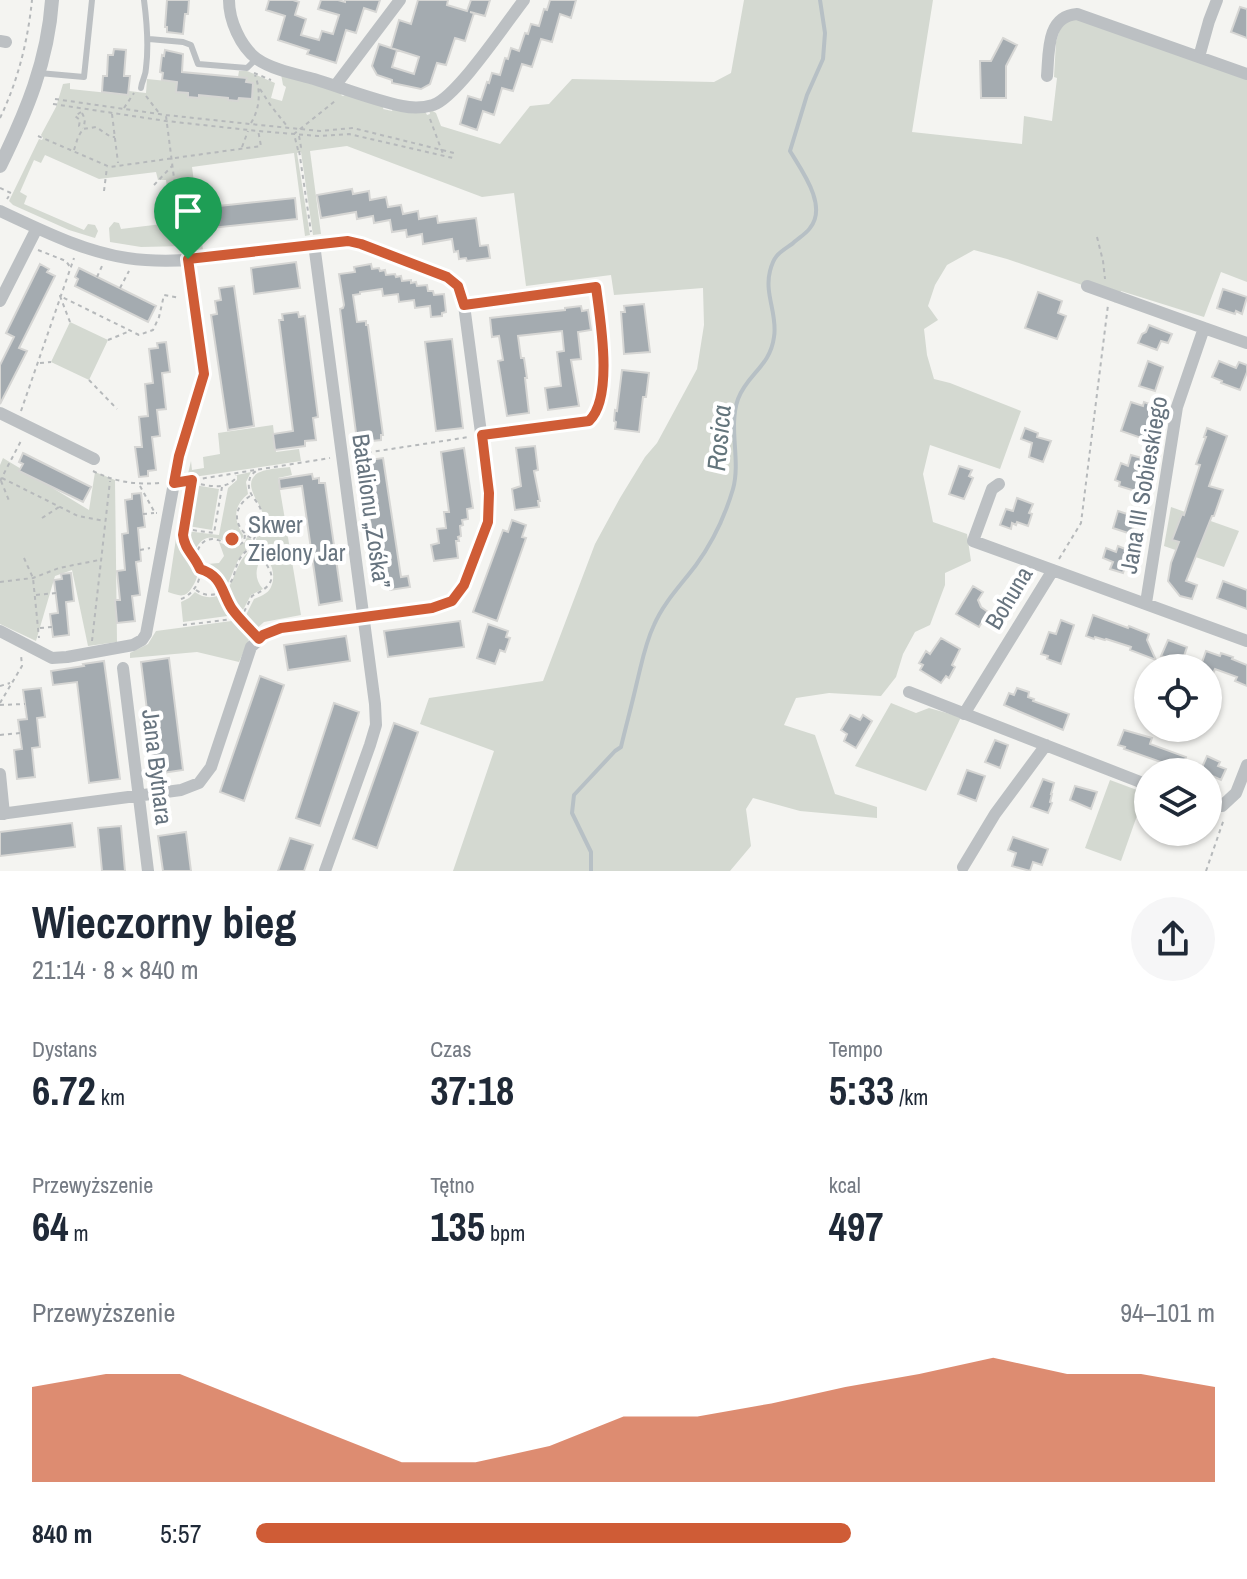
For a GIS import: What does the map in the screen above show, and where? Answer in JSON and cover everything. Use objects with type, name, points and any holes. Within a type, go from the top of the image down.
[{"type":"street","points":[[0,166],[22,121],[39,73],[52,0]]},
{"type":"street","points":[[229,0],[229,16],[246,46],[257,58],[274,67],[399,105],[426,107],[441,101],[459,85],[524,0]]},
{"type":"street","points":[[335,86],[400,0]]},
{"type":"street","points":[[1199,57],[1217,0]]},
{"type":"street","points":[[1047,76],[1056,24],[1068,14],[1077,14],[1247,74]]},
{"type":"street","points":[[0,211],[78,245],[135,259],[313,241],[341,241],[354,242],[444,275],[458,286],[464,305],[489,493],[488,522],[464,585],[452,601],[432,608],[281,628],[263,635],[251,647],[211,767],[199,783],[181,790],[2,814],[0,774]]},
{"type":"street","points":[[0,301],[37,228]]},
{"type":"street","name":"Batalionu „Zośka”","points":[[313,241],[376,725],[325,871]]},
{"type":"street","points":[[0,631],[52,658],[133,645],[145,637],[179,456],[204,374],[186,255]]},
{"type":"street","points":[[1087,286],[1247,343]]},
{"type":"street","points":[[464,305],[596,287],[604,343],[599,407],[589,421],[482,435]]},
{"type":"street","name":"Jana III Sobieskiego","points":[[1146,603],[1177,407],[1204,328]]},
{"type":"street","points":[[0,413],[94,459]]},
{"type":"street","name":"Bohuna","points":[[999,484],[992,489],[973,541],[1247,641]]},
{"type":"street","name":"Bohuna","points":[[964,714],[1053,570]]},
{"type":"street","name":"Jana Bytnara","points":[[123,668],[148,871]]},
{"type":"street","points":[[909,692],[1134,780]]},
{"type":"street","points":[[963,867],[995,814],[1046,745]]},
{"type":"street","points":[[1222,801],[1236,793],[1247,765]]},
{"type":"lane","points":[[39,73],[84,77],[92,0]]},
{"type":"lane","points":[[141,88],[146,74],[149,39],[144,0]]},
{"type":"lane","points":[[149,39],[191,45],[198,64],[247,68],[257,58]]},
{"type":"path","points":[[0,118],[23,52],[32,0]]},
{"type":"path","points":[[254,73],[271,106],[289,127]]},
{"type":"path","points":[[123,108],[141,88],[159,114]]},
{"type":"path","points":[[250,124],[257,109],[260,88]]},
{"type":"path","points":[[313,241],[296,134],[349,90]]},
{"type":"path","points":[[55,99],[166,115],[320,131],[350,128],[454,153]]},
{"type":"path","points":[[0,103],[7,103]]},
{"type":"path","points":[[53,104],[248,130],[322,136],[349,134],[453,158]]},
{"type":"path","points":[[95,110],[96,104]]},
{"type":"path","points":[[426,107],[444,156]]},
{"type":"path","points":[[81,110],[75,116],[80,120],[79,126],[96,127],[115,137]]},
{"type":"path","points":[[74,151],[85,119],[81,110]]},
{"type":"path","points":[[112,113],[119,165]]},
{"type":"path","points":[[166,115],[186,255]]},
{"type":"path","points":[[38,136],[108,165],[119,165],[261,146],[257,124]]},
{"type":"path","points":[[242,149],[248,130]]},
{"type":"path","points":[[383,135],[384,142]]},
{"type":"path","points":[[104,191],[108,165]]},
{"type":"path","points":[[154,185],[172,166]]},
{"type":"path","points":[[1053,570],[1081,523],[1109,309],[1097,237]]},
{"type":"path","points":[[10,503],[1,480],[22,424],[38,363],[78,245]]},
{"type":"path","points":[[28,247],[66,261],[70,268]]},
{"type":"path","points":[[120,288],[135,259]]},
{"type":"path","points":[[60,296],[139,335],[153,330],[164,295],[193,300]]},
{"type":"path","points":[[60,296],[70,322]]},
{"type":"path","points":[[108,340],[131,331]]},
{"type":"path","points":[[38,363],[51,362]]},
{"type":"path","points":[[89,380],[117,409]]},
{"type":"path","points":[[174,483],[482,435]]},
{"type":"path","points":[[183,625],[239,617],[252,596],[268,588],[269,566],[254,547],[262,514],[251,495],[249,481],[258,469]]},
{"type":"path","points":[[192,481],[222,487],[232,483],[236,473]]},
{"type":"path","points":[[1,480],[78,516],[105,521]]},
{"type":"path","points":[[91,653],[110,480]]},
{"type":"path","points":[[181,599],[195,589],[199,580],[200,569],[196,558],[184,542],[192,481]]},
{"type":"path","points":[[140,484],[155,513]]},
{"type":"path","points":[[184,528],[214,533],[222,487]]},
{"type":"path","points":[[251,495],[240,504],[237,521],[245,535],[254,539]]},
{"type":"path","points":[[42,518],[60,507]]},
{"type":"path","points":[[143,514],[169,513]]},
{"type":"path","points":[[196,558],[201,542],[214,538],[230,545],[239,545],[244,542],[245,535]]},
{"type":"path","points":[[195,589],[206,595],[224,591],[240,558],[254,547]]},
{"type":"path","points":[[24,558],[33,578],[40,653]]},
{"type":"path","points":[[0,582],[33,578],[59,568],[101,560]]},
{"type":"path","points":[[200,569],[214,576],[233,610],[259,639]]},
{"type":"path","points":[[35,595],[56,593]]},
{"type":"path","points":[[39,628],[52,627]]},
{"type":"path","points":[[20,641],[22,666],[0,704],[25,704]]},
{"type":"path","points":[[0,686],[11,683]]},
{"type":"path","points":[[3,696],[11,705]]},
{"type":"path","points":[[0,735],[20,733]]},
{"type":"path","points":[[1206,871],[1214,846]]},
{"type":"shaded area","points":[[744,0],[933,0],[912,132],[1022,144],[1024,116],[1052,121],[1057,78],[1054,77],[1056,42],[1061,25],[1072,17],[1247,78],[1247,282],[1221,272],[1204,317],[1121,291],[1115,303],[1111,295],[974,250],[947,265],[935,285],[928,306],[938,320],[924,329],[934,379],[1021,411],[1000,469],[930,445],[923,474],[933,522],[967,534],[971,561],[945,573],[945,585],[930,625],[915,632],[903,654],[896,677],[881,696],[829,693],[796,698],[784,725],[815,735],[835,794],[877,807],[877,818],[800,811],[753,798],[746,809],[751,846],[730,871],[453,871],[494,751],[420,724],[429,698],[543,681],[595,544],[645,457],[657,443],[697,369],[704,325],[703,288],[614,295],[611,275],[526,286],[514,193],[482,197],[347,146],[310,151],[321,234],[313,235],[301,152],[297,153],[310,235],[305,236],[294,153],[192,167],[203,250],[185,246],[141,247],[110,242],[109,228],[114,222],[119,223],[121,229],[162,224],[162,216],[170,215],[166,180],[158,180],[156,172],[99,179],[45,155],[41,163],[34,160],[20,192],[27,196],[24,204],[84,230],[88,224],[95,225],[98,231],[95,238],[69,230],[9,201],[39,139],[43,138],[41,135],[56,107],[63,84],[70,83],[70,89],[128,95],[129,91],[146,93],[147,79],[177,82],[176,92],[238,101],[239,98],[252,99],[253,83],[238,77],[239,71],[247,71],[275,83],[271,98],[282,101],[286,87],[281,74],[343,93],[343,96],[347,94],[384,105],[383,109],[425,111],[427,115],[431,110],[436,113],[441,126],[500,144],[530,106],[549,104],[572,79],[714,82],[731,73]]},
{"type":"shaded area","points":[[70,322],[108,340],[89,380],[51,362]]},
{"type":"shaded area","points":[[273,425],[276,452],[299,449],[301,461],[187,478],[191,461],[192,470],[204,468],[203,457],[220,454],[218,433]]},
{"type":"shaded area","points":[[3,458],[89,510],[95,472],[115,480],[117,642],[88,646],[72,570],[55,576],[36,641],[0,624],[0,465]]},
{"type":"shaded area","points":[[290,467],[292,475],[278,478],[301,615],[264,622],[255,630],[242,618],[254,599],[269,590],[273,574],[256,539],[263,519],[253,493],[252,479],[262,471]]},
{"type":"shaded area","points":[[251,472],[246,482],[248,494],[236,514],[244,536],[237,544],[208,538],[194,552],[186,541],[186,531],[219,535],[228,488],[237,480],[237,475]]},
{"type":"shaded area","points":[[189,482],[181,535],[197,573],[191,589],[181,595],[168,592],[184,483]]},
{"type":"shaded area","points":[[194,485],[219,489],[212,530],[188,526]]},
{"type":"shaded area","points":[[1171,507],[1239,531],[1224,567],[1164,546]]},
{"type":"shaded area","points":[[247,537],[252,540],[252,546],[239,560],[225,588],[201,563],[219,563],[224,556],[219,542],[235,546],[245,542]]},
{"type":"shaded area","points":[[253,549],[260,560],[257,575],[263,589],[251,595],[239,614],[226,591],[243,558]]},
{"type":"shaded area","points":[[195,592],[209,597],[223,594],[235,615],[183,622],[181,602]]},
{"type":"shaded area","points":[[239,620],[251,635],[239,662],[197,652],[130,658],[130,653],[148,644],[156,631]]},
{"type":"shaded area","points":[[891,703],[916,713],[929,708],[961,717],[926,791],[855,766]]},
{"type":"shaded area","points":[[1110,780],[1134,789],[1134,824],[1121,861],[1085,848]]},
{"type":"building","points":[[167,0],[189,0],[183,34],[167,32]]},
{"type":"building","points":[[269,0],[299,2],[295,15],[306,19],[301,35],[319,40],[322,31],[333,34],[339,15],[318,9],[321,0],[380,0],[376,12],[364,8],[356,33],[346,30],[336,63],[278,40],[285,16],[266,10]]},
{"type":"building","points":[[418,0],[448,0],[447,5],[467,11],[471,0],[490,0],[485,16],[474,13],[465,41],[455,38],[446,65],[437,63],[430,84],[421,89],[392,83],[392,80],[377,75],[372,66],[379,44],[391,48],[399,20],[411,24]],"holes":[[[391,48],[419,57],[414,74],[392,67],[397,50]]]},
{"type":"building","points":[[550,0],[576,0],[571,18],[560,14],[552,42],[541,39],[532,67],[522,64],[513,91],[502,88],[494,115],[483,111],[477,130],[460,124],[468,96],[481,100],[492,73],[500,75],[511,48],[519,51],[531,24],[539,26]]},
{"type":"building","points":[[1240,7],[1247,9],[1247,38],[1231,32]]},
{"type":"building","points":[[1003,38],[1017,45],[1006,66],[1006,98],[981,98],[980,61],[991,61]]},
{"type":"building","points":[[114,49],[126,50],[124,76],[130,76],[128,95],[102,92],[108,55],[113,55]]},
{"type":"building","points":[[165,50],[183,54],[182,72],[247,78],[246,82],[253,83],[252,99],[239,98],[238,101],[199,95],[199,98],[188,97],[188,93],[176,92],[177,82],[162,80],[163,73],[160,72]]},
{"type":"building","points":[[352,189],[353,194],[369,191],[370,200],[386,197],[388,207],[401,205],[403,214],[418,211],[419,219],[437,216],[438,223],[476,218],[480,246],[488,245],[490,258],[459,259],[458,251],[454,252],[452,239],[423,244],[422,234],[407,237],[406,230],[392,232],[390,220],[374,223],[373,216],[357,219],[356,212],[321,218],[317,195]]},
{"type":"building","points":[[295,198],[297,219],[202,229],[200,208]]},
{"type":"building","points":[[296,262],[300,288],[254,294],[251,268]]},
{"type":"building","points":[[40,264],[55,276],[19,348],[27,351],[0,404],[0,365],[14,337],[6,333]]},
{"type":"building","points":[[371,264],[372,269],[385,270],[386,275],[401,276],[402,281],[411,280],[417,286],[427,285],[428,291],[433,291],[434,295],[444,294],[446,312],[442,316],[431,317],[430,306],[415,308],[414,300],[399,302],[398,294],[383,296],[382,289],[353,295],[357,322],[366,321],[368,325],[383,435],[381,440],[362,442],[361,433],[356,433],[340,309],[344,305],[339,274],[355,272],[354,267]]},
{"type":"building","points":[[79,268],[156,306],[148,322],[75,286]]},
{"type":"building","points":[[234,286],[254,426],[228,430],[211,315],[217,314],[215,301],[221,300],[219,288]]},
{"type":"building","points":[[1223,289],[1247,297],[1242,314],[1217,308]]},
{"type":"building","points":[[1038,292],[1062,301],[1058,313],[1066,316],[1057,339],[1025,328]]},
{"type":"building","points":[[644,304],[650,352],[624,354],[621,312],[625,312],[624,306]]},
{"type":"building","points":[[581,306],[582,311],[588,310],[591,330],[578,332],[581,359],[571,360],[579,406],[548,410],[545,388],[561,386],[557,352],[564,351],[562,331],[518,336],[527,378],[529,413],[507,416],[498,361],[503,360],[499,336],[492,337],[490,318]]},
{"type":"building","points":[[298,312],[299,317],[305,316],[318,417],[313,418],[316,440],[305,441],[305,446],[275,450],[273,434],[293,431],[279,320],[283,320],[282,314]]},
{"type":"building","points":[[1149,325],[1172,334],[1168,343],[1161,341],[1157,350],[1138,343]]},
{"type":"building","points":[[452,339],[463,428],[436,431],[425,342]]},
{"type":"building","points":[[166,342],[170,372],[162,373],[166,409],[157,410],[160,436],[152,437],[156,470],[148,471],[148,476],[139,477],[135,447],[142,447],[139,417],[148,416],[145,384],[153,383],[149,349],[158,348],[157,343]]},
{"type":"building","points":[[1148,361],[1163,367],[1155,391],[1139,386]]},
{"type":"building","points":[[1219,361],[1236,368],[1239,362],[1247,365],[1240,390],[1212,377]]},
{"type":"building","points":[[622,370],[649,373],[639,432],[615,429]]},
{"type":"building","points":[[1131,402],[1158,407],[1147,440],[1121,431]]},
{"type":"building","points":[[1025,428],[1038,433],[1037,437],[1051,441],[1043,462],[1029,457],[1032,443],[1021,439]]},
{"type":"building","points":[[1207,428],[1227,436],[1209,486],[1223,490],[1186,581],[1197,585],[1192,599],[1180,596],[1168,581],[1179,542],[1172,540],[1184,515],[1200,465],[1196,464]]},
{"type":"building","points":[[535,446],[538,470],[534,471],[539,507],[515,510],[512,489],[521,486],[516,448]]},
{"type":"building","points":[[464,448],[473,508],[467,509],[468,519],[462,520],[463,525],[460,526],[461,536],[456,541],[458,558],[434,561],[431,545],[439,543],[437,529],[446,528],[444,512],[449,512],[441,452]]},
{"type":"building","points":[[23,453],[91,487],[83,502],[19,471]]},
{"type":"building","points":[[1131,455],[1145,459],[1142,470],[1147,478],[1142,493],[1119,486],[1120,482],[1115,480],[1121,463],[1128,466]]},
{"type":"building","points":[[383,458],[401,577],[408,576],[410,587],[390,590],[389,586],[383,587],[382,580],[379,580],[361,461]]},
{"type":"building","points":[[959,466],[972,470],[969,476],[973,478],[964,499],[949,494]]},
{"type":"building","points":[[312,474],[313,479],[319,478],[319,483],[325,483],[342,601],[319,605],[302,486],[280,489],[279,479]]},
{"type":"building","points":[[141,493],[145,527],[138,528],[141,561],[136,562],[140,595],[132,596],[135,621],[117,623],[115,600],[120,600],[117,571],[125,570],[122,534],[128,533],[125,500],[132,499],[132,494]]},
{"type":"building","points":[[1017,498],[1033,504],[1028,526],[1017,522],[1016,525],[1012,523],[1011,529],[1000,525],[1006,509],[1013,511]]},
{"type":"building","points":[[1118,511],[1136,517],[1131,534],[1113,528]]},
{"type":"building","points":[[512,520],[526,525],[522,537],[526,538],[497,621],[473,612],[503,530],[508,532]]},
{"type":"building","points":[[1118,546],[1130,551],[1123,573],[1110,569],[1113,562],[1103,558],[1106,548],[1116,552]]},
{"type":"building","points":[[71,573],[74,601],[66,602],[69,635],[53,637],[50,614],[58,613],[54,580],[62,579],[61,574]]},
{"type":"building","points":[[1223,581],[1247,590],[1247,609],[1217,598]]},
{"type":"building","points":[[973,586],[983,592],[978,600],[988,612],[979,627],[956,614]]},
{"type":"building","points":[[1093,615],[1149,634],[1147,640],[1153,654],[1140,654],[1130,650],[1131,647],[1086,636]]},
{"type":"building","points":[[1061,620],[1074,625],[1061,664],[1041,654],[1049,632],[1056,634]]},
{"type":"building","points":[[460,621],[464,647],[388,657],[384,631]]},
{"type":"building","points":[[488,624],[508,631],[506,637],[510,638],[505,652],[500,650],[495,664],[477,658]]},
{"type":"building","points":[[346,636],[350,661],[288,670],[284,645]]},
{"type":"building","points":[[941,638],[960,649],[949,678],[946,676],[941,683],[920,670],[923,665],[919,663],[926,651],[930,654]]},
{"type":"building","points":[[1168,640],[1187,647],[1185,654],[1162,654]]},
{"type":"building","points":[[1221,653],[1247,665],[1247,686],[1235,681],[1237,677],[1222,672]]},
{"type":"building","points":[[169,658],[183,770],[155,774],[141,662]]},
{"type":"building","points":[[104,661],[120,779],[89,783],[77,682],[53,685],[51,671]]},
{"type":"building","points":[[260,676],[284,685],[244,801],[220,792]]},
{"type":"building","points":[[41,688],[45,717],[37,718],[40,747],[32,748],[35,777],[17,779],[14,750],[22,749],[18,720],[27,719],[23,690]]},
{"type":"building","points":[[1017,688],[1029,692],[1028,697],[1033,701],[1069,714],[1063,730],[1004,705],[1009,693],[1014,695]]},
{"type":"building","points":[[334,703],[359,712],[320,826],[296,818]]},
{"type":"building","points":[[850,715],[860,720],[863,715],[872,721],[856,748],[844,741],[847,734],[841,730]]},
{"type":"building","points":[[394,723],[418,732],[377,848],[353,839]]},
{"type":"building","points":[[1124,730],[1134,733],[1134,742],[1151,742],[1186,757],[1150,758],[1118,745]]},
{"type":"building","points":[[995,740],[1008,745],[1000,768],[985,762]]},
{"type":"building","points":[[967,770],[985,776],[976,801],[958,794]]},
{"type":"building","points":[[1043,779],[1054,783],[1048,813],[1031,807]]},
{"type":"building","points":[[1075,786],[1097,792],[1091,809],[1070,800]]},
{"type":"building","points":[[72,823],[75,847],[0,856],[0,832]]},
{"type":"building","points":[[121,826],[125,871],[102,871],[98,828]]},
{"type":"building","points":[[186,832],[191,871],[163,871],[158,836]]},
{"type":"building","points":[[1013,837],[1048,849],[1042,865],[1033,862],[1030,871],[1012,866],[1016,853],[1008,850]]},
{"type":"building","points":[[290,838],[313,845],[304,871],[278,871]]},
{"type":"waterway","name":"Rosica","points":[[591,871],[591,852],[572,813],[574,795],[621,747],[654,625],[668,601],[702,557],[722,519],[735,478],[734,421],[738,399],[768,356],[774,337],[769,288],[773,261],[806,232],[815,219],[815,199],[790,151],[807,95],[823,59],[825,33],[820,0]]},
{"type":"place","name":"Skwer Zielony Jar","points":[[232,539]]},
{"type":"route","points":[[348,241],[447,277],[458,286],[464,305],[596,287],[604,343],[599,407],[589,421],[482,435],[489,493],[488,522],[464,585],[452,601],[432,608],[281,628],[259,639],[233,610],[219,581],[210,572],[200,569],[184,542],[192,480],[174,483],[204,374],[188,259],[348,241]]}]
